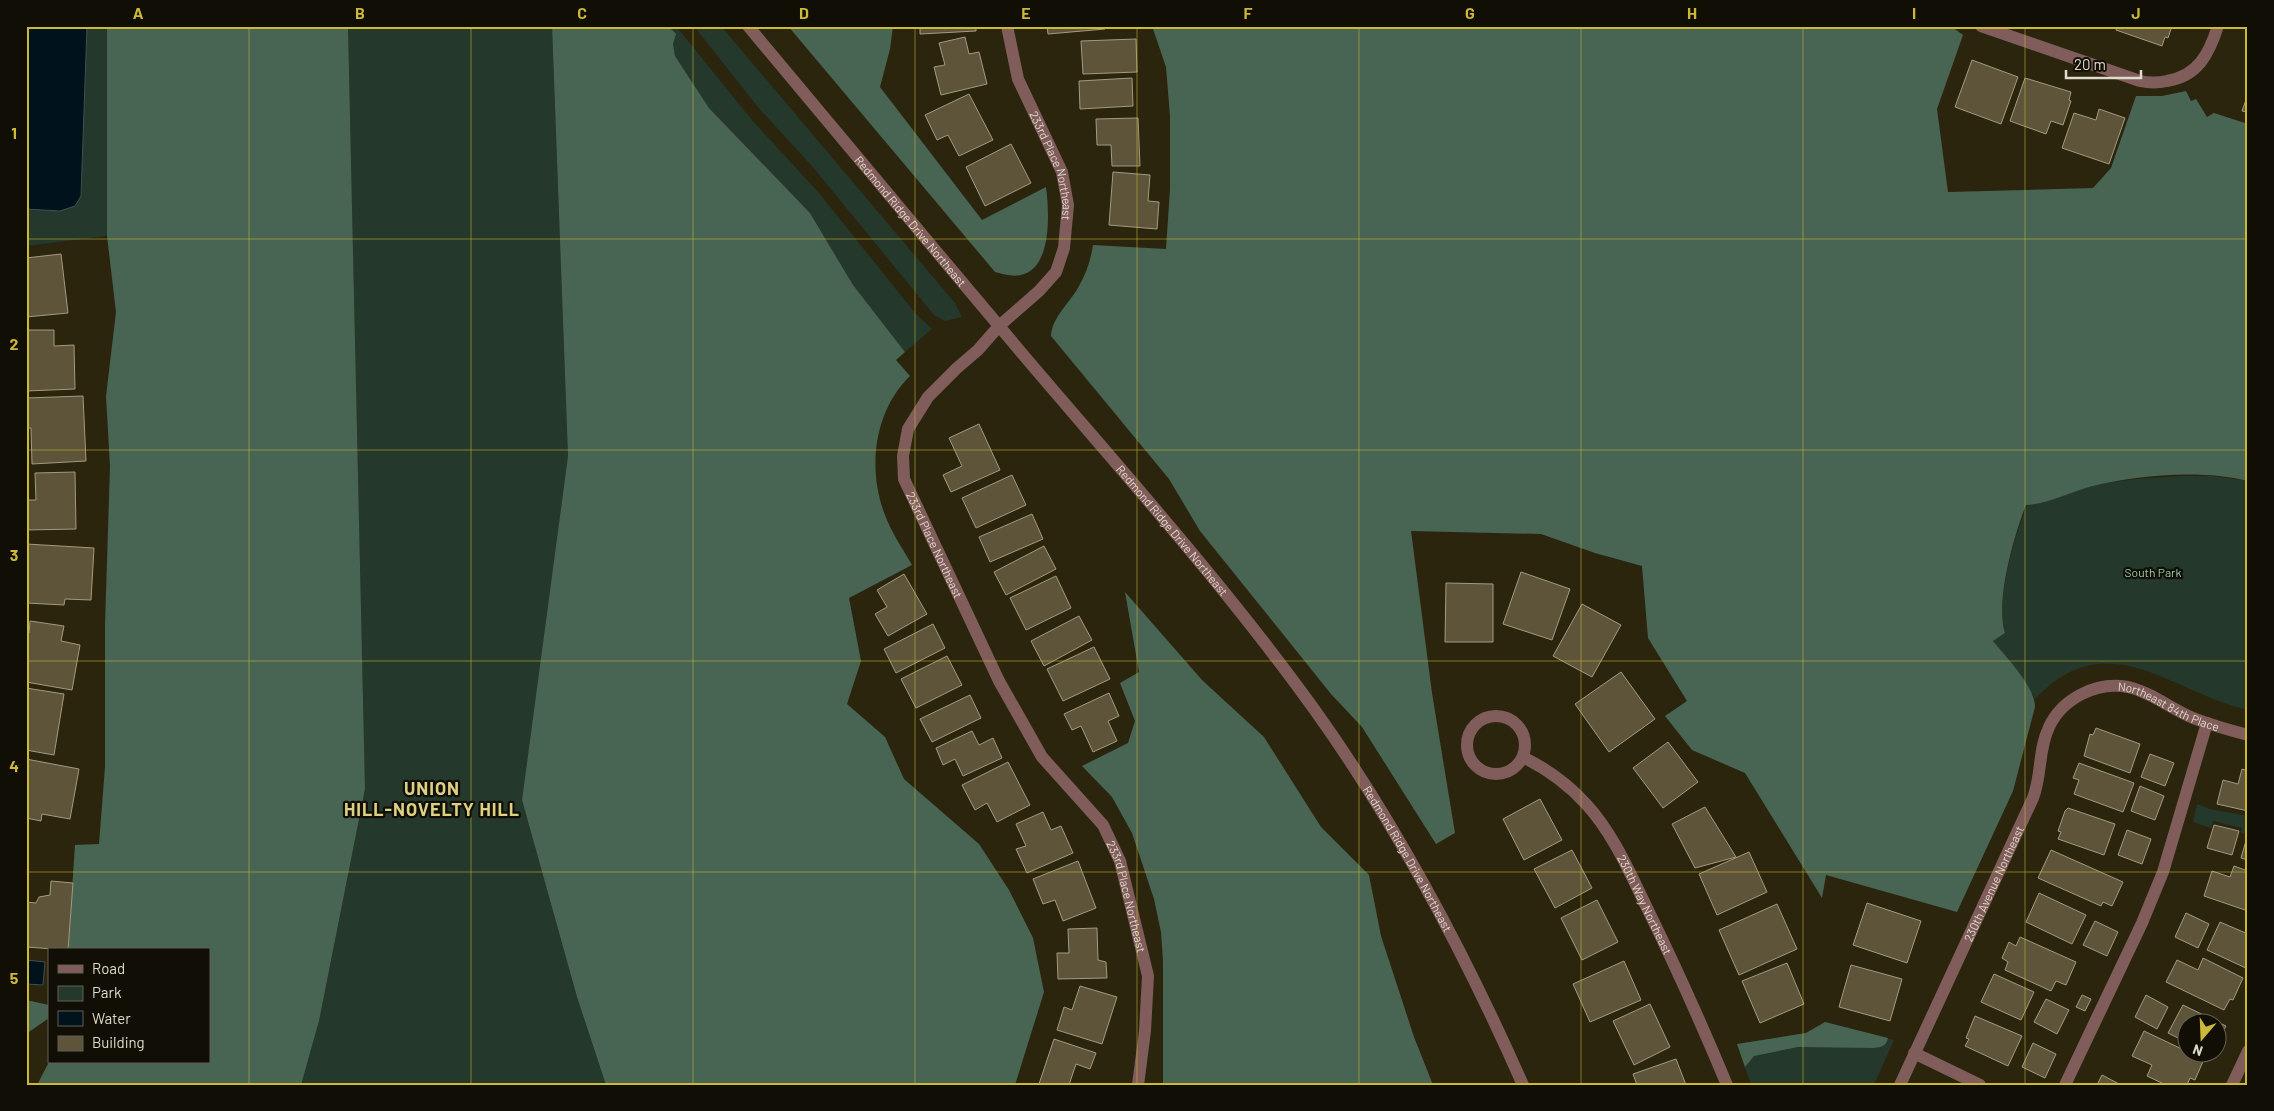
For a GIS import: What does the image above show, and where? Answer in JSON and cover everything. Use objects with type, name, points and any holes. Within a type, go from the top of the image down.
[{"type":"street","name":"Redmond Ridge Drive Northeast","points":[[748,26],[1244,615],[1316,711],[1408,855],[1456,940],[1523,1085]]},
{"type":"street","name":"233rd Place Northeast","points":[[1007,26],[1018,79],[1062,172],[1068,205],[1064,248],[1056,272],[1039,291],[999,326],[978,350],[928,397],[908,429],[903,456],[904,479],[999,681],[1042,757],[1103,825],[1120,861],[1148,976],[1146,1031],[1138,1085]]},
{"type":"street","points":[[1981,26],[2147,82],[2168,81],[2187,75],[2204,59],[2218,26]]},
{"type":"street","name":"Northeast 84th Place","points":[[2088,691],[2116,686],[2128,687],[2207,723],[2248,735]]},
{"type":"street","name":"230th Avenue Northeast","points":[[1900,1085],[2033,798],[2037,788],[2043,742],[2049,728],[2065,703],[2088,691]]},
{"type":"street","points":[[1503,716],[1512,721],[1524,736],[1523,757],[1511,770],[1492,774],[1483,771],[1475,766],[1467,749],[1470,730],[1484,718],[1503,716]]},
{"type":"street","points":[[2065,1085],[2138,931],[2163,872],[2207,723]]},
{"type":"street","name":"230th Way Northeast","points":[[1523,757],[1569,786],[1588,805],[1606,831],[1626,864],[1684,985],[1727,1085]]},
{"type":"street","points":[[2232,1085],[2248,1051]]},
{"type":"street","points":[[1914,1053],[1980,1085]]},
{"type":"green space","points":[[87,26],[107,26],[107,236],[26,246],[26,209],[60,211],[81,196]]},
{"type":"green space","points":[[107,26],[348,26],[365,789],[319,1021],[301,1085],[37,1085],[48,1064],[210,1064],[210,948],[68,948],[75,845],[99,844],[105,767],[105,625],[110,466],[106,396],[116,312],[107,236]]},
{"type":"green space","points":[[348,26],[552,26],[568,456],[522,800],[577,997],[606,1085],[301,1085],[319,1021],[365,789]]},
{"type":"green space","points":[[552,26],[668,26],[676,34],[673,44],[675,56],[709,108],[810,213],[853,285],[905,352],[896,360],[910,376],[888,406],[882,423],[877,441],[876,479],[885,515],[912,565],[849,598],[861,661],[847,704],[885,737],[904,779],[979,844],[1009,890],[1033,938],[1044,992],[1015,1085],[606,1085],[577,997],[522,800],[568,456]]},
{"type":"green space","points":[[668,26],[676,26],[751,119],[819,193],[915,313],[932,329],[905,352],[853,285],[810,213],[709,108],[675,56]]},
{"type":"green space","points":[[694,26],[721,26],[955,303],[962,317],[945,321],[934,315],[812,166],[757,106]]},
{"type":"green space","points":[[788,26],[893,26],[890,49],[880,87],[982,220],[1046,187],[1048,209],[1047,237],[1039,262],[1031,270],[1018,276],[995,272]]},
{"type":"green space","points":[[1152,26],[1951,26],[1963,35],[1937,109],[1948,192],[2093,188],[2111,168],[2136,96],[2162,96],[2186,91],[2191,101],[2196,99],[2207,117],[2214,113],[2248,124],[2248,481],[2229,477],[2189,474],[2127,479],[2089,487],[2050,500],[2026,505],[2011,551],[2004,587],[2002,604],[2005,633],[1993,641],[2025,681],[2034,699],[2035,707],[2013,791],[1957,912],[1826,875],[1822,898],[1745,773],[1692,750],[1665,716],[1687,701],[1648,638],[1642,566],[1595,553],[1541,534],[1411,531],[1432,693],[1455,833],[1436,844],[1362,727],[1331,694],[1200,531],[1169,479],[1051,336],[1058,316],[1084,276],[1090,261],[1093,245],[1166,249],[1170,189],[1170,116],[1166,67]]},
{"type":"green space","name":"South Park","points":[[2213,476],[2248,481],[2248,710],[2219,701],[2140,669],[2114,664],[2088,666],[2062,677],[2035,699],[2020,673],[1993,641],[2005,633],[2003,620],[2004,586],[2012,550],[2027,505],[2101,484],[2135,479]]},
{"type":"green space","points":[[1125,592],[1202,680],[1264,737],[1321,827],[1369,875],[1381,936],[1414,1037],[1433,1085],[1163,1085],[1163,961],[1161,932],[1154,899],[1132,833],[1112,797],[1082,766],[1128,743],[1135,721],[1120,683],[1139,672]]},
{"type":"green space","points":[[2197,804],[2210,809],[2248,816],[2248,834],[2241,833],[2242,828],[2213,821],[2211,828],[2193,822]]},
{"type":"green space","points":[[26,1000],[48,1005],[48,1019],[26,1034]]},
{"type":"green space","points":[[1825,1022],[1894,1040],[1874,1085],[1751,1085],[1737,1044],[1806,1033]]},
{"type":"green space","points":[[1825,1022],[1888,1038],[1883,1046],[1874,1048],[1798,1047],[1754,1056],[1745,1067],[1737,1044],[1806,1033]]},
{"type":"water","points":[[26,26],[87,26],[81,196],[75,206],[60,211],[26,209]]},
{"type":"water","points":[[26,960],[45,962],[43,985],[26,984]]},
{"type":"building","points":[[920,26],[976,26],[976,31],[920,34]]},
{"type":"building","points":[[1047,26],[1105,26],[1105,29],[1048,34]]},
{"type":"building","points":[[2117,26],[2172,26],[2168,38],[2165,37],[2162,46],[2116,30]]},
{"type":"building","points":[[965,37],[969,54],[979,52],[987,84],[941,95],[934,67],[945,65],[939,43]]},
{"type":"building","points":[[1136,39],[1137,72],[1083,74],[1081,41]]},
{"type":"building","points":[[1972,60],[2018,77],[2001,124],[1955,107]]},
{"type":"building","points":[[1132,78],[1133,106],[1080,109],[1079,81]]},
{"type":"building","points":[[2025,78],[2071,92],[2069,100],[2071,101],[2063,125],[2051,121],[2046,134],[2010,121]]},
{"type":"building","points":[[969,94],[993,140],[959,156],[948,135],[937,140],[925,115]]},
{"type":"building","points":[[2248,94],[2248,112],[2242,111]]},
{"type":"building","points":[[2099,109],[2125,118],[2109,164],[2062,148],[2074,113],[2096,120]]},
{"type":"building","points":[[1138,118],[1140,166],[1112,166],[1111,145],[1097,145],[1096,119]]},
{"type":"building","points":[[1011,144],[1031,183],[985,206],[966,167]]},
{"type":"building","points":[[1113,172],[1150,175],[1148,201],[1159,202],[1157,229],[1109,225]]},
{"type":"building","points":[[61,254],[68,313],[26,317],[26,258]]},
{"type":"building","points":[[26,330],[54,330],[54,346],[74,345],[75,389],[26,391]]},
{"type":"building","points":[[83,396],[86,461],[32,464],[31,428],[26,428],[26,398]]},
{"type":"building","points":[[979,424],[1000,470],[951,492],[943,475],[962,466],[949,438]]},
{"type":"building","points":[[75,472],[76,529],[26,530],[26,502],[28,500],[36,500],[35,473]]},
{"type":"building","points":[[1012,475],[1026,505],[976,528],[962,498]]},
{"type":"building","points":[[1032,514],[1043,539],[990,562],[979,537]]},
{"type":"building","points":[[26,544],[94,548],[91,600],[65,599],[64,605],[27,603]]},
{"type":"building","points":[[1044,546],[1056,569],[1006,595],[994,572]]},
{"type":"building","points":[[1521,572],[1570,589],[1552,640],[1503,624]]},
{"type":"building","points":[[904,574],[927,614],[888,636],[875,614],[887,607],[877,590]]},
{"type":"building","points":[[1056,576],[1071,608],[1026,630],[1010,598]]},
{"type":"building","points":[[1446,583],[1493,584],[1493,642],[1445,642]]},
{"type":"building","points":[[1582,604],[1621,625],[1592,677],[1553,656]]},
{"type":"building","points":[[1079,616],[1092,640],[1044,666],[1031,641]]},
{"type":"building","points":[[30,621],[64,626],[61,641],[80,645],[72,690],[26,682],[26,632],[29,633]]},
{"type":"building","points":[[933,624],[945,648],[896,673],[884,649]]},
{"type":"building","points":[[1094,647],[1110,679],[1063,701],[1047,669]]},
{"type":"building","points":[[947,656],[962,685],[916,708],[901,679]]},
{"type":"building","points":[[1621,672],[1655,719],[1609,752],[1575,704]]},
{"type":"building","points":[[26,688],[64,694],[54,755],[26,750]]},
{"type":"building","points":[[1109,693],[1119,716],[1108,721],[1117,741],[1093,752],[1081,726],[1072,730],[1064,714]]},
{"type":"building","points":[[970,695],[981,718],[932,742],[920,719]]},
{"type":"building","points":[[2096,728],[2140,744],[2130,773],[2084,756],[2090,734],[2093,735]]},
{"type":"building","points":[[972,731],[979,745],[993,738],[1002,758],[963,776],[955,759],[943,765],[936,748]]},
{"type":"building","points":[[1668,742],[1698,782],[1663,808],[1633,768]]},
{"type":"building","points":[[2150,754],[2174,763],[2165,786],[2141,777]]},
{"type":"building","points":[[26,759],[79,769],[70,819],[42,814],[41,821],[26,818]]},
{"type":"building","points":[[1008,762],[1030,805],[997,822],[987,803],[975,810],[962,785]]},
{"type":"building","points":[[2079,763],[2134,783],[2123,812],[2074,794],[2079,780],[2073,778]]},
{"type":"building","points":[[2242,769],[2248,771],[2248,811],[2217,804],[2223,780],[2238,784]]},
{"type":"building","points":[[2140,786],[2164,796],[2155,820],[2131,811]]},
{"type":"building","points":[[1540,799],[1562,840],[1524,860],[1503,819]]},
{"type":"building","points":[[1705,807],[1736,857],[1695,868],[1672,824]]},
{"type":"building","points":[[2068,808],[2115,824],[2104,855],[2058,839],[2061,832],[2058,831],[2065,811]]},
{"type":"building","points":[[1043,812],[1051,830],[1061,826],[1073,853],[1027,873],[1016,849],[1026,846],[1016,824]]},
{"type":"building","points":[[2214,825],[2239,831],[2232,855],[2207,848]]},
{"type":"building","points":[[2127,830],[2151,839],[2142,864],[2118,855]]},
{"type":"building","points":[[2248,834],[2248,860],[2241,858]]},
{"type":"building","points":[[1572,850],[1592,888],[1555,908],[1534,869]]},
{"type":"building","points":[[2051,850],[2123,882],[2112,906],[2103,902],[2101,906],[2038,878]]},
{"type":"building","points":[[1749,852],[1767,892],[1717,915],[1699,874]]},
{"type":"building","points":[[1078,861],[1096,908],[1063,921],[1055,900],[1043,904],[1033,879]]},
{"type":"building","points":[[2234,866],[2248,871],[2248,911],[2204,896],[2212,871],[2230,877]]},
{"type":"building","points":[[51,881],[73,883],[68,948],[26,947],[26,902],[36,903],[39,897],[50,895]]},
{"type":"building","points":[[2039,893],[2086,915],[2072,944],[2026,922]]},
{"type":"building","points":[[1597,900],[1618,942],[1582,960],[1561,918]]},
{"type":"building","points":[[1867,903],[1921,921],[1907,963],[1853,945]]},
{"type":"building","points":[[1777,904],[1797,949],[1739,975],[1719,930]]},
{"type":"building","points":[[2186,913],[2209,924],[2198,948],[2175,937]]},
{"type":"building","points":[[2095,921],[2118,932],[2107,956],[2083,945]]},
{"type":"building","points":[[2220,922],[2248,934],[2248,969],[2207,950]]},
{"type":"building","points":[[1097,928],[1098,960],[1106,962],[1107,978],[1058,979],[1057,953],[1069,953],[1068,929]]},
{"type":"building","points":[[2020,937],[2076,962],[2066,985],[2056,981],[2051,991],[2005,970],[2008,962],[2002,958],[2009,942],[2016,946]]},
{"type":"building","points":[[2203,958],[2243,978],[2233,1000],[2230,999],[2224,1010],[2166,982],[2177,960],[2198,970]]},
{"type":"building","points":[[1624,961],[1641,1000],[1590,1022],[1573,984]]},
{"type":"building","points":[[1787,963],[1804,1004],[1760,1023],[1742,981]]},
{"type":"building","points":[[1851,965],[1902,979],[1890,1021],[1839,1007]]},
{"type":"building","points":[[1994,974],[2034,992],[2021,1020],[1981,1002]]},
{"type":"building","points":[[1080,986],[1117,997],[1102,1044],[1057,1030],[1064,1007],[1072,1010]]},
{"type":"building","points":[[2082,995],[2091,999],[2085,1011],[2076,1007]]},
{"type":"building","points":[[2146,995],[2168,1007],[2157,1029],[2135,1017]]},
{"type":"building","points":[[2046,999],[2069,1010],[2057,1034],[2034,1022]]},
{"type":"building","points":[[1650,1004],[1670,1047],[1634,1065],[1613,1021]]},
{"type":"building","points":[[2183,1005],[2201,1014],[2178,1014]]},
{"type":"building","points":[[1975,1016],[2022,1036],[2008,1066],[1965,1046],[1969,1039],[1966,1038]]},
{"type":"building","points":[[2176,1018],[2176,1037],[2168,1033]]},
{"type":"building","points":[[2144,1031],[2176,1046],[2176,1064],[2202,1064],[2195,1080],[2190,1078],[2187,1085],[2166,1085],[2147,1076],[2152,1065],[2132,1056]]},
{"type":"building","points":[[1054,1039],[1096,1053],[1090,1069],[1076,1064],[1069,1085],[1039,1084]]},
{"type":"building","points":[[2033,1043],[2056,1054],[2045,1078],[2022,1067]]},
{"type":"building","points":[[1676,1059],[1686,1085],[1637,1085],[1633,1074]]},
{"type":"building","points":[[2102,1075],[2121,1085],[2097,1085]]},
{"type":"district","name":"UNION HILL-NOVELTY HILL","points":[[432,798]]}]
